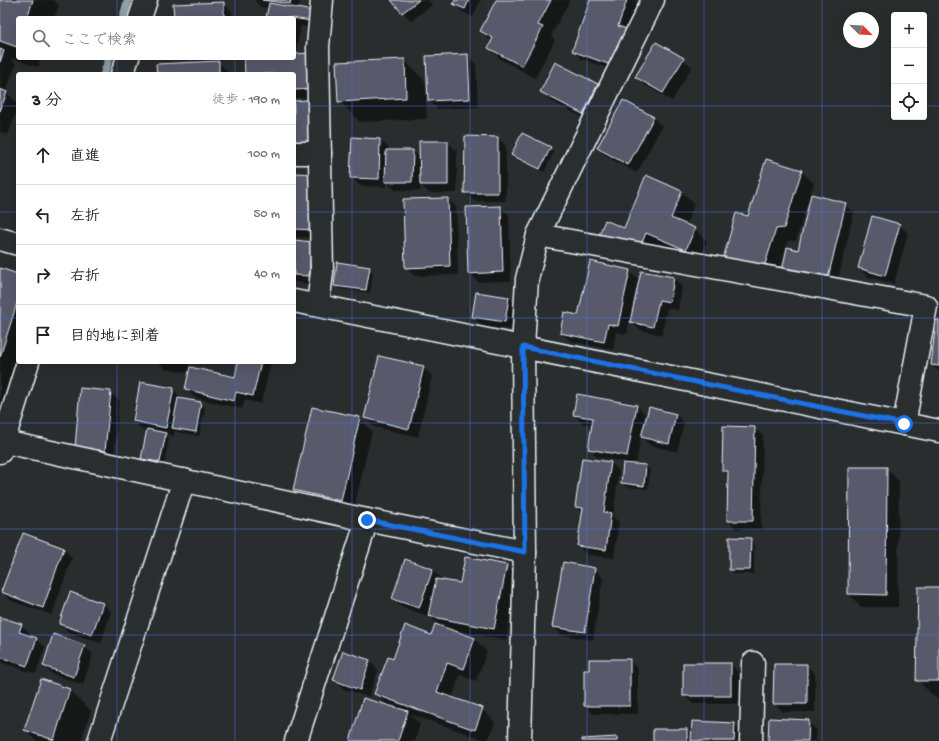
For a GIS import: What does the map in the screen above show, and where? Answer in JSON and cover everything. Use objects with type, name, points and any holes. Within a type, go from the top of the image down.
[{"type":"street","points":[[141,16],[146,0]]},
{"type":"street","points":[[318,305],[322,272],[318,47],[322,0]]},
{"type":"street","points":[[520,741],[525,552],[523,347],[527,279],[538,236],[653,0]]},
{"type":"street","points":[[123,72],[127,60]]},
{"type":"street","points":[[296,153],[320,153]]},
{"type":"street","points":[[538,236],[926,306],[904,424]]},
{"type":"street","points":[[0,239],[16,243]]},
{"type":"street","points":[[296,301],[939,431]]},
{"type":"street","points":[[27,364],[1,445],[184,480],[367,520],[525,552]]},
{"type":"street","points":[[100,741],[184,480]]},
{"type":"street","points":[[296,741],[367,520]]},
{"type":"street","points":[[751,741],[753,663]]},
{"type":"building","points":[[0,0],[33,0],[28,16],[16,16],[16,47],[0,41]]},
{"type":"building","points":[[262,0],[291,0],[290,4]]},
{"type":"building","points":[[391,0],[419,0],[402,13]]},
{"type":"building","points":[[455,0],[469,0],[465,9],[453,4]]},
{"type":"building","points":[[496,0],[551,0],[538,25],[543,27],[522,66],[488,48],[493,38],[480,31]]},
{"type":"building","points":[[590,0],[627,0],[618,26],[627,29],[614,66],[572,51]]},
{"type":"building","points":[[224,2],[224,16],[174,16],[173,4]]},
{"type":"building","points":[[269,3],[313,11],[311,21],[296,19],[296,16],[266,16]]},
{"type":"building","points":[[656,42],[684,58],[663,93],[635,77]]},
{"type":"building","points":[[0,49],[4,51],[0,62]]},
{"type":"building","points":[[311,53],[313,89],[296,90],[296,72],[245,72],[244,60],[296,60],[296,54]]},
{"type":"building","points":[[468,54],[470,99],[428,101],[426,56]]},
{"type":"building","points":[[405,59],[406,98],[338,102],[336,62]]},
{"type":"building","points":[[219,61],[219,72],[157,72],[156,64]]},
{"type":"building","points":[[555,62],[598,84],[583,114],[540,92]]},
{"type":"building","points":[[0,89],[7,92],[0,111]]},
{"type":"building","points":[[308,100],[308,143],[296,143],[296,101]]},
{"type":"building","points":[[623,100],[654,117],[628,165],[597,148]]},
{"type":"building","points":[[522,133],[551,147],[540,169],[511,155]]},
{"type":"building","points":[[465,136],[498,137],[498,193],[464,193]]},
{"type":"building","points":[[352,137],[380,139],[379,179],[350,178]]},
{"type":"building","points":[[419,141],[448,141],[448,185],[420,185]]},
{"type":"building","points":[[386,150],[413,150],[412,182],[385,182]]},
{"type":"building","points":[[766,159],[802,170],[784,228],[776,229],[763,271],[723,259],[736,213],[748,216]]},
{"type":"building","points":[[296,173],[315,174],[313,230],[296,229]]},
{"type":"building","points":[[646,175],[682,191],[671,218],[695,228],[686,250],[646,233],[638,252],[599,235],[605,220],[624,228]]},
{"type":"building","points":[[811,194],[846,203],[827,282],[782,271],[787,247],[798,250]]},
{"type":"building","points":[[448,198],[450,266],[405,268],[403,199]]},
{"type":"building","points":[[501,206],[503,272],[468,274],[466,207]]},
{"type":"building","points":[[872,216],[900,224],[885,276],[858,268]]},
{"type":"building","points":[[296,240],[312,242],[309,276],[296,275]]},
{"type":"building","points":[[590,261],[630,270],[618,326],[608,324],[604,342],[560,333],[564,312],[578,315]]},
{"type":"building","points":[[337,262],[370,267],[366,290],[334,286]]},
{"type":"building","points":[[0,268],[16,273],[16,306],[0,357]]},
{"type":"building","points":[[641,271],[674,277],[670,302],[659,300],[653,327],[630,322]]},
{"type":"building","points":[[476,292],[509,297],[505,322],[472,317]]},
{"type":"building","points":[[936,320],[939,320],[939,366],[931,365]]},
{"type":"building","points":[[379,356],[424,366],[409,429],[364,418]]},
{"type":"building","points":[[238,364],[261,364],[253,396],[236,392],[234,401],[185,389],[190,367],[235,377]]},
{"type":"building","points":[[140,382],[174,388],[166,428],[133,421]]},
{"type":"building","points":[[80,388],[111,391],[105,451],[75,448]]},
{"type":"building","points":[[577,394],[637,405],[627,456],[588,449],[593,418],[573,415]]},
{"type":"building","points":[[178,398],[201,402],[196,432],[172,428]]},
{"type":"building","points":[[312,407],[360,417],[341,501],[293,490]]},
{"type":"building","points":[[649,407],[676,414],[669,444],[641,437]]},
{"type":"building","points":[[723,426],[755,427],[753,521],[727,521],[728,471],[722,471]]},
{"type":"building","points":[[147,429],[166,433],[160,462],[141,459]]},
{"type":"building","points":[[582,458],[611,462],[604,512],[611,513],[606,550],[577,546],[583,508],[575,507]]},
{"type":"building","points":[[623,463],[646,465],[644,486],[621,483]]},
{"type":"building","points":[[849,467],[887,467],[886,595],[848,594]]},
{"type":"building","points":[[23,533],[64,548],[43,608],[1,592]]},
{"type":"building","points":[[729,537],[751,538],[750,570],[729,570]]},
{"type":"building","points":[[465,557],[507,565],[494,629],[428,616],[436,579],[460,583]]},
{"type":"building","points":[[405,559],[433,569],[419,608],[392,599]]},
{"type":"building","points":[[563,562],[595,568],[585,632],[552,627]]},
{"type":"building","points":[[918,587],[939,587],[939,681],[916,681]]},
{"type":"building","points":[[70,592],[103,603],[92,635],[59,624]]},
{"type":"building","points":[[0,617],[22,624],[19,632],[37,638],[27,666],[0,657]]},
{"type":"building","points":[[435,624],[475,638],[464,669],[447,663],[437,692],[483,708],[475,730],[374,694],[388,657],[393,659],[405,625],[431,635]]},
{"type":"building","points":[[53,634],[85,645],[74,677],[43,666]]},
{"type":"building","points":[[343,651],[370,660],[360,690],[333,680]]},
{"type":"building","points":[[589,659],[630,659],[630,706],[584,706],[584,670],[589,670]]},
{"type":"building","points":[[683,663],[731,663],[731,696],[683,696]]},
{"type":"building","points":[[774,664],[807,664],[807,704],[773,704]]},
{"type":"building","points":[[41,679],[70,689],[54,740],[24,730]]},
{"type":"building","points":[[363,698],[408,711],[398,741],[350,741]]},
{"type":"building","points":[[769,718],[809,720],[808,741],[768,741]]},
{"type":"building","points":[[692,721],[735,723],[734,741],[691,741]]},
{"type":"building","points":[[653,729],[687,729],[687,741],[653,741]]},
{"type":"building","points":[[617,737],[617,741],[582,741],[582,739]]},
{"type":"waterway","points":[[124,16],[128,0]]},
{"type":"waterway","points":[[105,72],[108,60]]},
{"type":"route","points":[[367,520],[525,552],[523,347],[904,424]]}]
